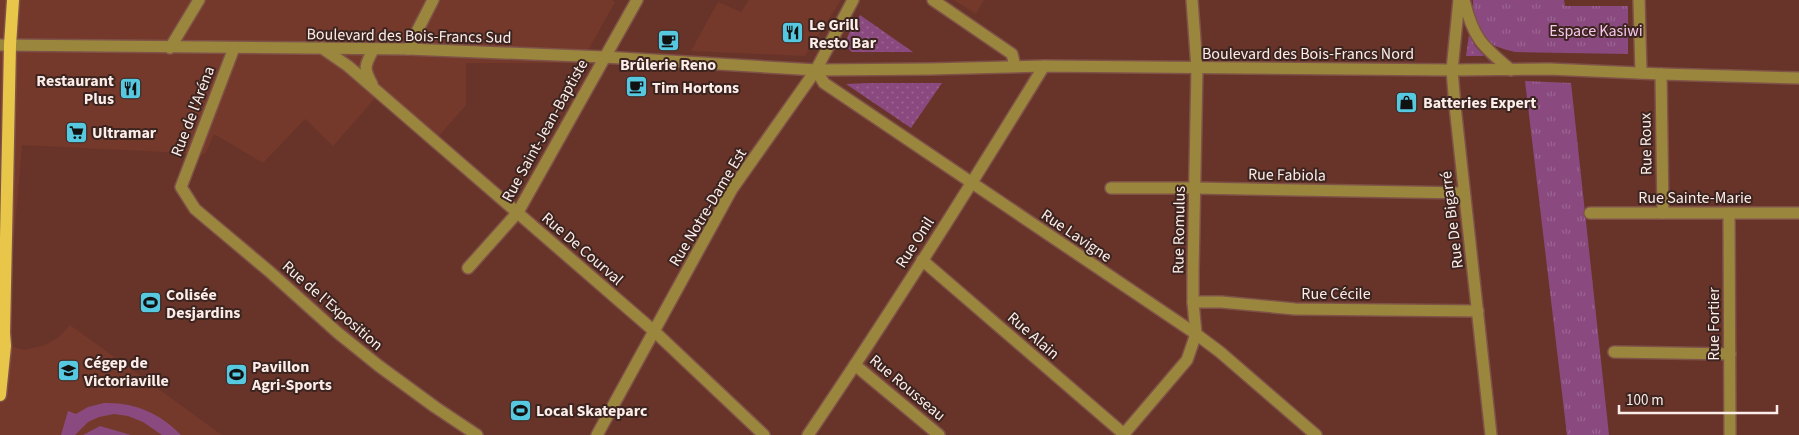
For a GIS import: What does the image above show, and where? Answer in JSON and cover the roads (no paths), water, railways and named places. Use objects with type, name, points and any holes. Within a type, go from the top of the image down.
[{"type":"main road","points":[[0,395],[5,346],[5,45],[13,0]]},
{"type":"street","points":[[170,48],[199,0]]},
{"type":"street","points":[[408,49],[433,0]]},
{"type":"street","name":"Rue Saint-Jean-Baptiste","points":[[468,268],[518,212],[637,0]]},
{"type":"street","name":"Rue Notre-Dame Est","points":[[597,435],[732,189],[816,70],[853,0]]},
{"type":"street","points":[[933,0],[1012,54],[1015,66]]},
{"type":"street","name":"Rue Romulus","points":[[1124,435],[1187,360],[1196,334],[1193,302],[1197,68],[1192,0]]},
{"type":"street","name":"Rue De Bigarré","points":[[1459,0],[1452,70],[1492,435]]},
{"type":"street","points":[[1464,0],[1472,29],[1483,46],[1511,70]]},
{"type":"street","points":[[1639,0],[1641,73]]},
{"type":"street","name":"Boulevard des Bois-Francs Sud","points":[[5,45],[408,49],[604,57],[816,70]]},
{"type":"street","name":"Rue de l'Aréna","points":[[181,187],[234,48]]},
{"type":"street","name":"Rue De Courval","points":[[322,48],[348,66],[654,331],[764,435]]},
{"type":"street","name":"Rue De Courval","points":[[373,50],[365,64],[366,73],[376,90]]},
{"type":"street","name":"Boulevard des Bois-Francs Nord","points":[[816,70],[1015,66],[1452,70],[1549,69],[1799,78]]},
{"type":"street","name":"Rue Onil","points":[[808,435],[855,365],[1044,66]]},
{"type":"street","name":"Rue Lavigne","points":[[816,70],[824,84],[1196,334],[1220,352],[1316,435]]},
{"type":"street","name":"Rue Roux","points":[[1661,74],[1663,212]]},
{"type":"street","name":"Rue de l'Exposition","points":[[181,187],[195,209],[270,272],[338,333],[379,366],[477,435]]},
{"type":"street","name":"Rue Fabiola","points":[[1110,188],[1464,193]]},
{"type":"street","name":"Rue Sainte-Marie","points":[[1590,213],[1799,213]]},
{"type":"street","name":"Rue Fortier","points":[[1729,213],[1730,435]]},
{"type":"street","name":"Rue Alain","points":[[922,260],[1124,435]]},
{"type":"street","name":"Rue Cécile","points":[[1193,302],[1221,302],[1295,309],[1478,311]]},
{"type":"street","points":[[1614,352],[1730,354]]},
{"type":"street","name":"Rue Rousseau","points":[[855,365],[939,435]]},
{"type":"place","name":"Le Grill Resto Bar","points":[[793,33]]},
{"type":"place","name":"Brûlerie Reno","points":[[668,40]]},
{"type":"place","name":"Tim Hortons","points":[[636,87]]},
{"type":"place","name":"Restaurant Plus","points":[[130,89]]},
{"type":"place","name":"Batteries Expert","points":[[1407,102]]},
{"type":"place","name":"Ultramar","points":[[76,132]]},
{"type":"place","name":"Colisée Desjardins","points":[[150,303]]},
{"type":"place","name":"Cégep de Victoriaville","points":[[68,371]]},
{"type":"place","name":"Pavillon Agri-Sports","points":[[236,375]]},
{"type":"place","name":"Local Skateparc","points":[[520,410]]},
{"type":"park label","name":"Espace Kasiwi","points":[[1596,30]]}]
